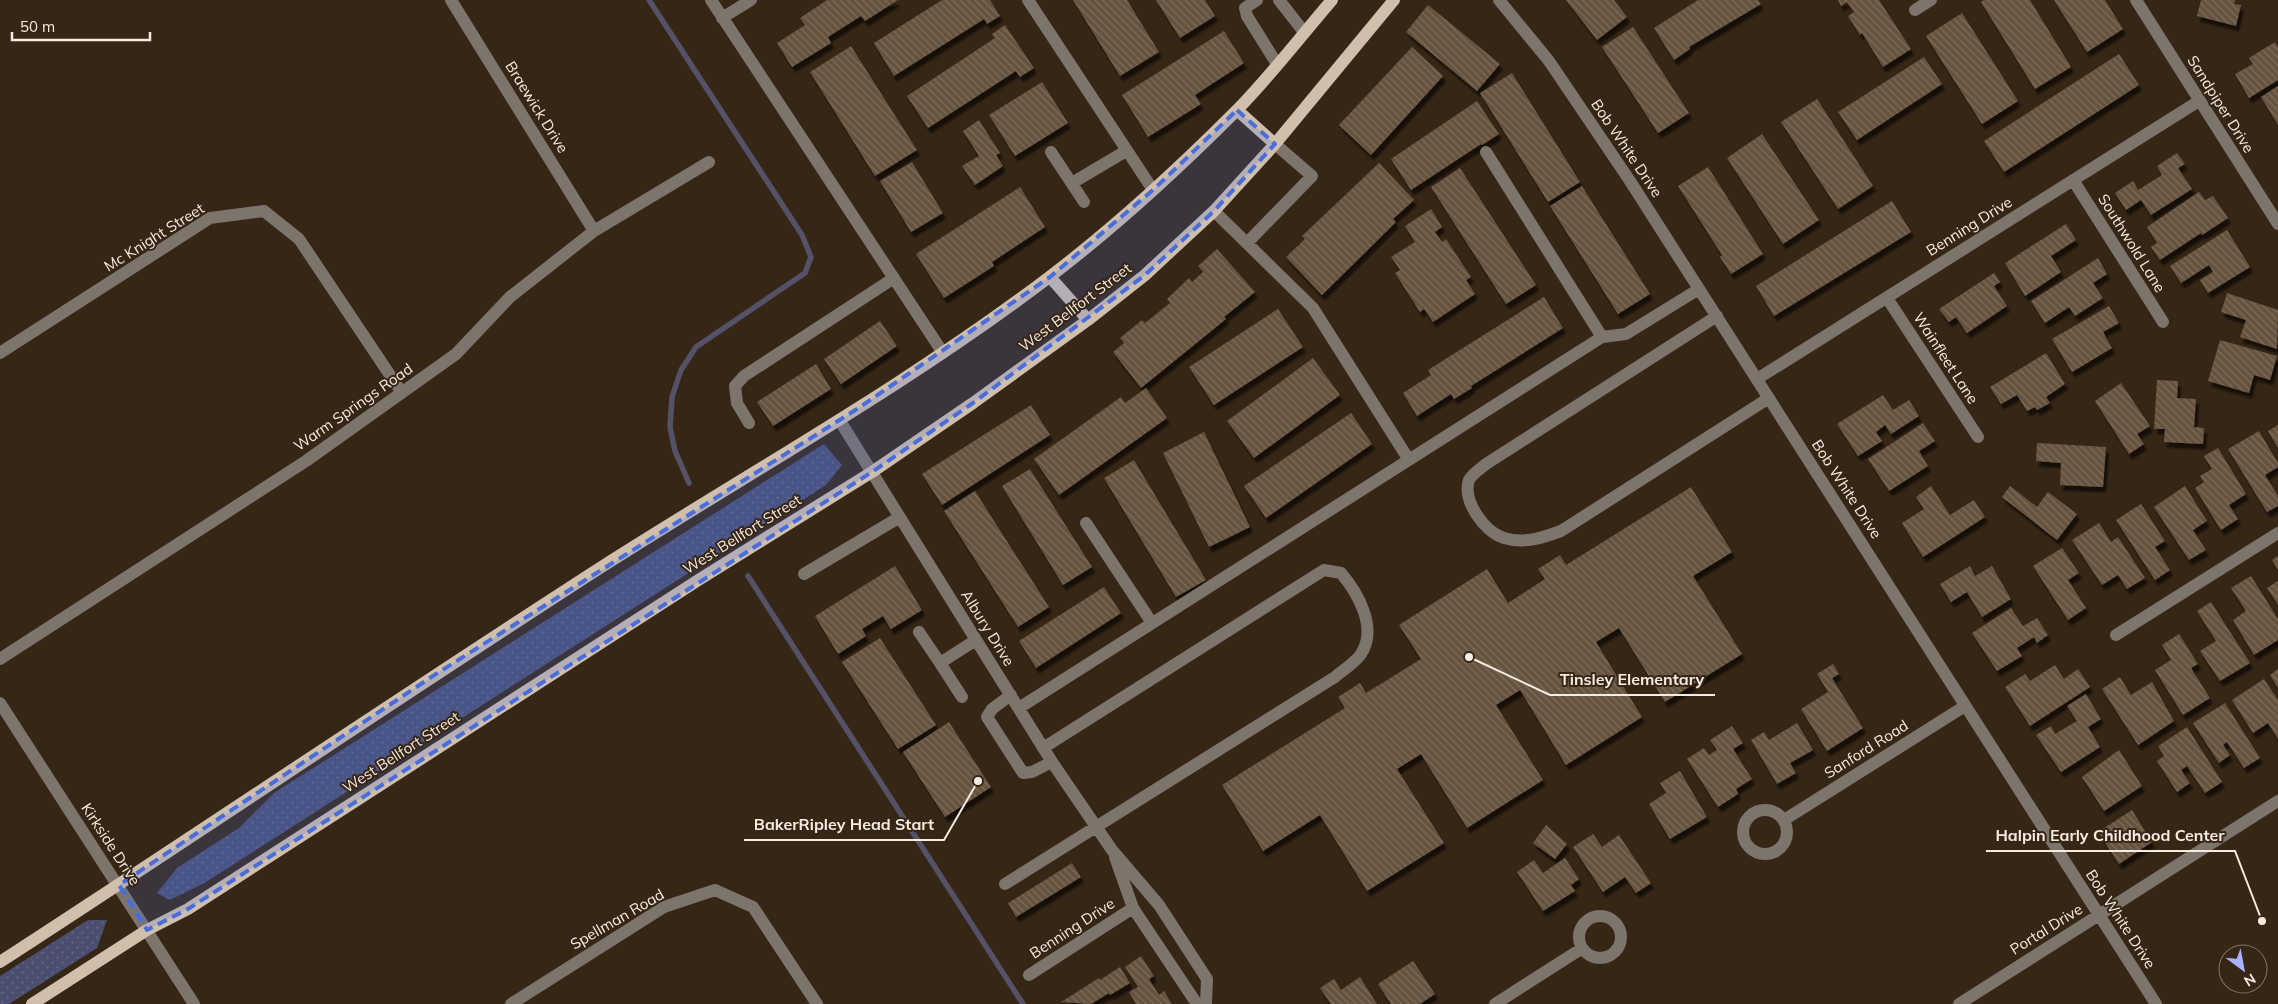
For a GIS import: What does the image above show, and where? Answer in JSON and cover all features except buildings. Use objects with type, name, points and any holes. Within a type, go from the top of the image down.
[{"type":"main road","points":[[0,962],[452,663],[681,516],[840,420],[943,353],[1050,276],[1153,190],[1237,110],[1332,0]]},
{"type":"main road","name":"West Bellfort Street","points":[[32,1004],[147,930],[188,909],[700,579],[872,472],[973,403],[1088,320],[1145,275],[1214,211],[1275,144],[1394,0]]},
{"type":"main road","points":[[1237,110],[1275,144]]},
{"type":"main road","points":[[1050,276],[1088,320]]},
{"type":"street","name":"Braewick Drive","points":[[451,0],[594,231]]},
{"type":"street","points":[[710,0],[943,353]]},
{"type":"street","points":[[722,18],[751,0]]},
{"type":"street","points":[[1028,0],[1153,190]]},
{"type":"street","points":[[1257,0],[1245,8],[1247,16],[1277,64]]},
{"type":"street","points":[[1279,0],[1304,32]]},
{"type":"street","name":"Bob White Drive","points":[[1499,0],[1549,60],[1630,181],[2156,1004]]},
{"type":"street","points":[[1915,10],[1931,0]]},
{"type":"street","name":"Sandpiper Drive","points":[[2136,0],[2278,224]]},
{"type":"street","name":"Benning Drive","points":[[1757,379],[2199,101]]},
{"type":"street","points":[[1247,243],[1312,176],[1275,144]]},
{"type":"street","points":[[1072,183],[1126,151]]},
{"type":"street","points":[[1051,152],[1084,202]]},
{"type":"street","points":[[1486,152],[1602,338]]},
{"type":"street","name":"Warm Springs Road","points":[[0,659],[306,461],[456,354],[510,297],[594,231],[709,162]]},
{"type":"street","name":"Southwold Lane","points":[[2073,180],[2163,322]]},
{"type":"street","name":"Mc Knight Street","points":[[0,353],[178,241],[210,218],[264,210],[299,239],[402,393]]},
{"type":"street","points":[[1214,211],[1313,308],[1409,460]]},
{"type":"street","points":[[749,423],[737,403],[735,386],[744,376],[894,278]]},
{"type":"street","points":[[1019,708],[1602,338],[1626,334],[1699,289]]},
{"type":"street","name":"Wainfleet Lane","points":[[1887,298],[1978,437]]},
{"type":"street","points":[[1717,316],[1486,464],[1470,478],[1467,493],[1474,507],[1488,527],[1503,538],[1522,541],[1540,539],[1560,531],[1769,398]]},
{"type":"street","name":"Albury Drive","points":[[840,420],[1052,762],[1112,850],[1159,905],[1207,979],[1206,1004]]},
{"type":"street","points":[[804,574],[900,517]]},
{"type":"street","points":[[1086,523],[1152,624]]},
{"type":"street","points":[[2116,635],[2278,533]]},
{"type":"street","points":[[1006,884],[1335,677],[1362,654],[1367,635],[1366,619],[1359,598],[1341,573],[1324,570],[1043,748]]},
{"type":"street","points":[[919,632],[962,697]]},
{"type":"street","points":[[940,663],[976,640]]},
{"type":"street","points":[[1011,696],[992,710],[987,717],[1023,773],[1032,772],[1052,762]]},
{"type":"street","name":"Kirkside Drive","points":[[0,703],[194,1004]]},
{"type":"street","name":"Sanford Road","points":[[1784,820],[1965,706]]},
{"type":"street","name":"Portal Drive","points":[[1959,1004],[2278,801]]},
{"type":"street","name":"Albury Drive","points":[[1112,850],[1133,908],[1197,1004]]},
{"type":"street","name":"Spellman Road","points":[[511,1004],[664,907],[715,890],[753,907],[817,1004]]},
{"type":"street","name":"Benning Drive","points":[[1029,975],[1133,908]]},
{"type":"street","points":[[1495,1004],[1581,949]]},
{"type":"highlighted area","points":[[1237,110],[1275,144],[1214,211],[1145,275],[973,403],[872,472],[188,909],[147,930],[119,885],[436,674],[857,409],[1050,277],[1153,190]]},
{"type":"shaded area","points":[[824,444],[842,465],[826,485],[206,882],[170,900],[157,893],[177,868],[239,828],[274,793]]},
{"type":"shaded area","points":[[88,920],[107,920],[97,948],[9,1004],[0,1004],[0,976]]},
{"type":"waterway","points":[[649,0],[802,235],[811,257],[805,273],[696,347],[681,370],[672,397],[670,427],[675,451],[689,483]]},
{"type":"waterway","points":[[748,576],[1023,1004]]},
{"type":"place","name":"Tinsley Elementary","points":[[1469,657]]},
{"type":"place","name":"BakerRipley Head Start","points":[[978,781]]},
{"type":"place","name":"Halpin Early Childhood Center","points":[[2262,921]]}]
